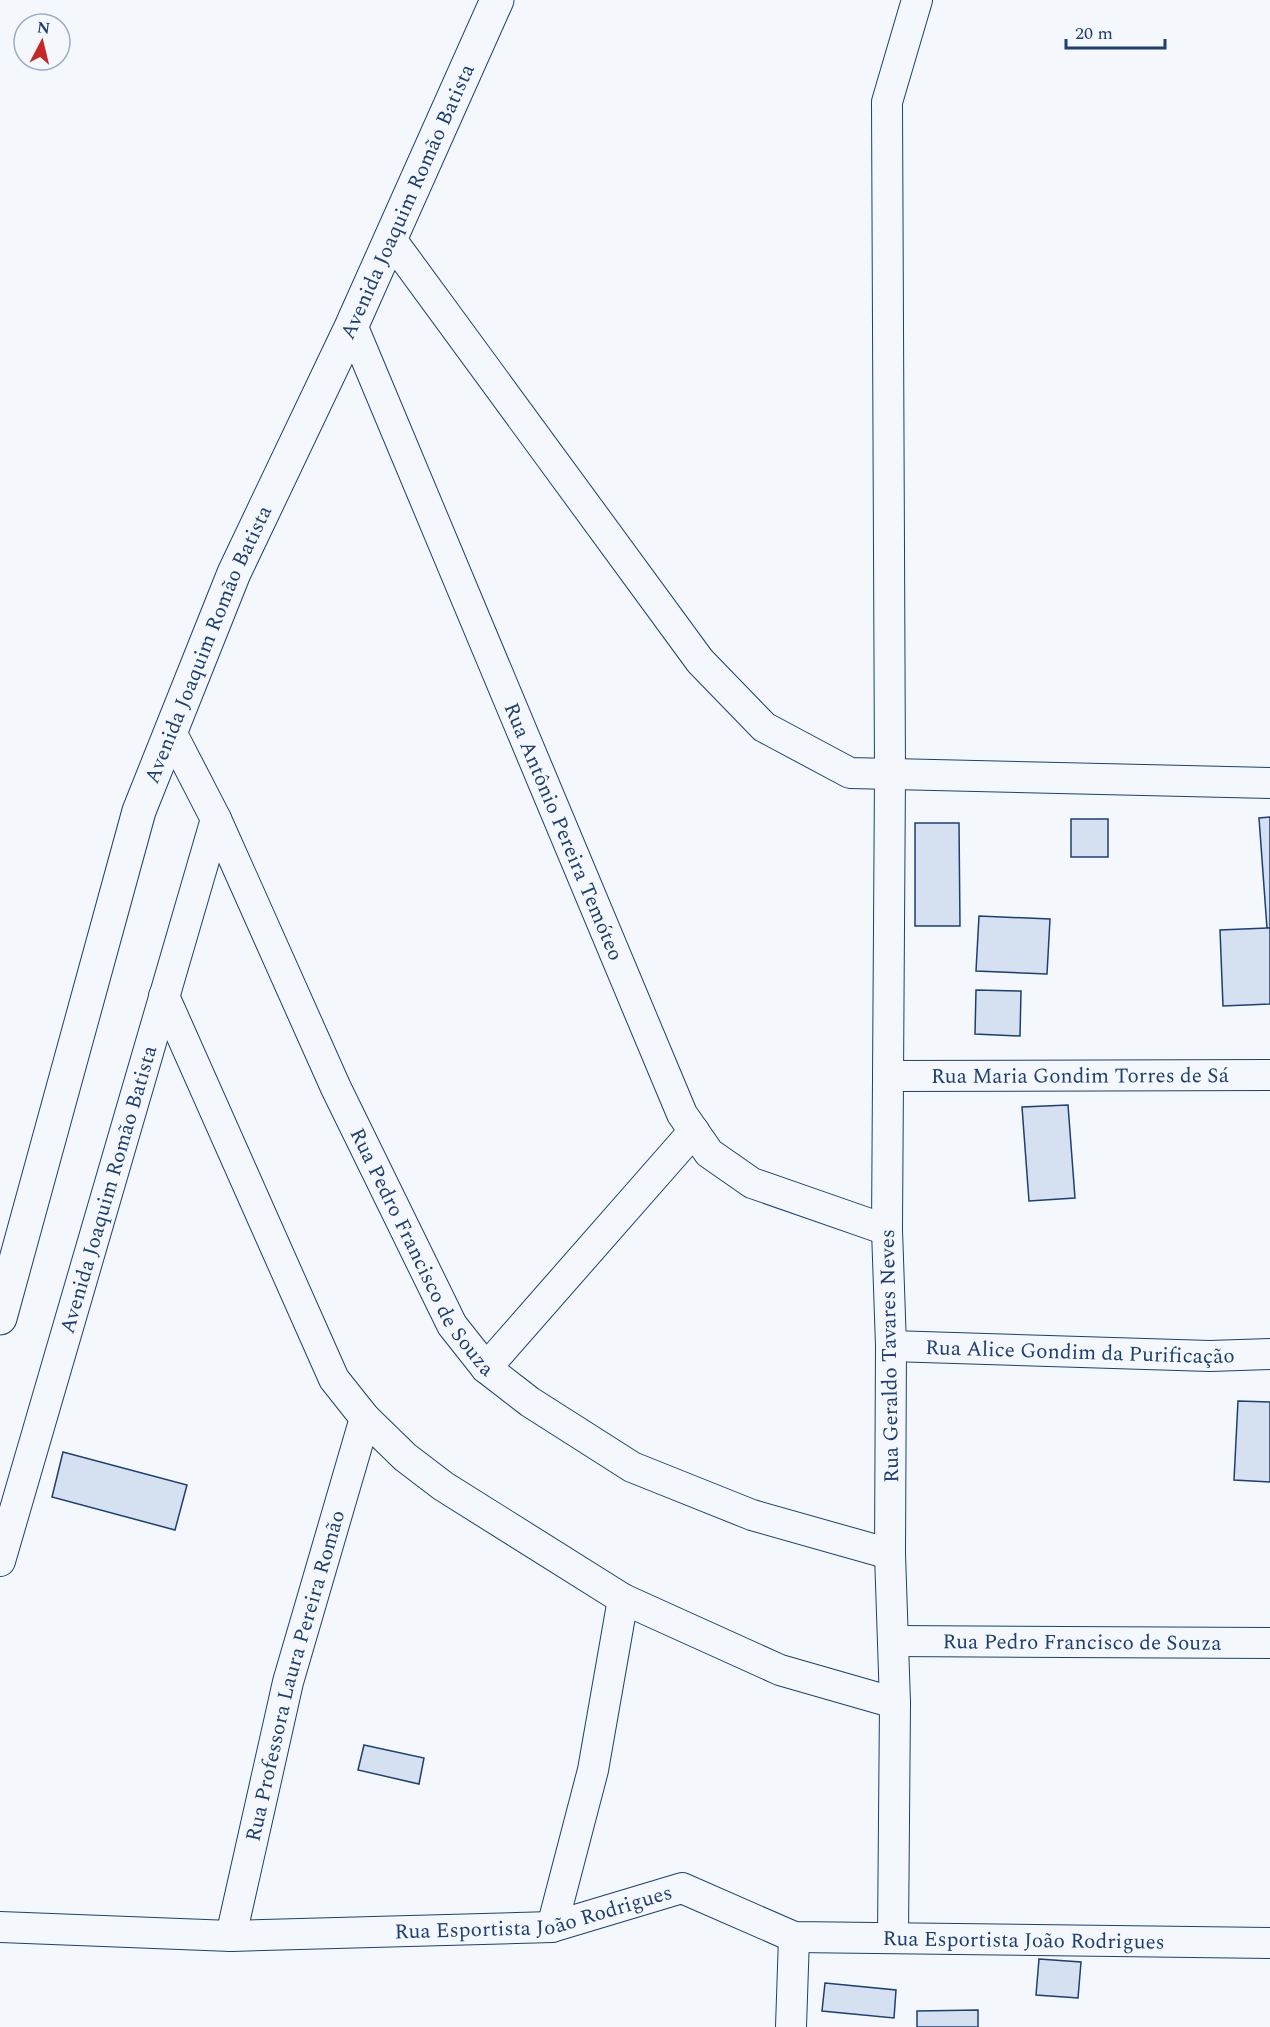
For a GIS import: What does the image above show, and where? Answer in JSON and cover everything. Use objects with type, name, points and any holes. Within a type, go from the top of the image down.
[{"type":"highway","name":"Avenida Joaquim Romão Batista","points":[[0,1318],[139,811],[234,573],[351,325],[497,0]]},
{"type":"street","name":"Rua Geraldo Tavares Neves","points":[[893,1937],[895,1703],[890,1554],[891,1346],[887,1230],[890,1076],[890,774],[887,102],[917,0]]},
{"type":"street","points":[[390,238],[700,661],[764,727],[849,773],[1270,783]]},
{"type":"street","name":"Rua Antônio Pereira Temóteo","points":[[351,325],[682,1114],[709,1153],[752,1183],[887,1230]]},
{"type":"street","name":"Rua Pedro Francisco de Souza","points":[[170,730],[216,819],[336,1088],[430,1282],[452,1325],[486,1368],[530,1402],[632,1467],[752,1515],[890,1554]]},
{"type":"street","name":"Avenida Joaquim Romão Batista","points":[[0,1561],[216,819]]},
{"type":"street","points":[[164,996],[334,1379],[365,1418],[405,1457],[443,1486],[622,1599],[780,1670],[895,1703]]},
{"type":"street","name":"Rua Maria Gondim Torres de Sá","points":[[890,1076],[1270,1075]]},
{"type":"street","points":[[486,1368],[694,1131]]},
{"type":"street","name":"Rua Alice Gondim da Purificação","points":[[891,1346],[1210,1356],[1270,1354]]},
{"type":"street","name":"Rua Professora Laura Pereira Romão","points":[[231,1936],[288,1682],[365,1418]]},
{"type":"street","points":[[552,1927],[593,1770],[622,1599]]},
{"type":"street","name":"Rua Pedro Francisco de Souza","points":[[893,1641],[1270,1643]]},
{"type":"street","name":"Rua Esportista João Rodrigues","points":[[0,1927],[231,1936],[552,1927],[682,1888],[794,1936],[1270,1943]]},
{"type":"street","points":[[791,2027],[794,1936]]},
{"type":"building","points":[[1270,817],[1270,928],[1267,928],[1259,818]]},
{"type":"building","points":[[1071,819],[1108,819],[1108,857],[1071,857]]},
{"type":"building","points":[[915,823],[959,823],[960,926],[915,926]]},
{"type":"building","points":[[979,916],[1050,919],[1047,974],[976,971]]},
{"type":"building","points":[[1270,928],[1270,1004],[1223,1006],[1220,930]]},
{"type":"building","points":[[976,990],[1021,991],[1020,1036],[975,1034]]},
{"type":"building","points":[[1068,1105],[1075,1198],[1029,1201],[1022,1107]]},
{"type":"building","points":[[1238,1401],[1270,1402],[1270,1482],[1234,1480]]},
{"type":"building","points":[[63,1452],[187,1485],[175,1530],[52,1497]]},
{"type":"building","points":[[364,1745],[424,1758],[419,1784],[358,1770]]},
{"type":"building","points":[[1039,1959],[1081,1962],[1078,1998],[1036,1995]]},
{"type":"building","points":[[825,1983],[896,1990],[894,2018],[822,2011]]},
{"type":"building","points":[[978,2010],[978,2027],[917,2027],[917,2011]]}]
